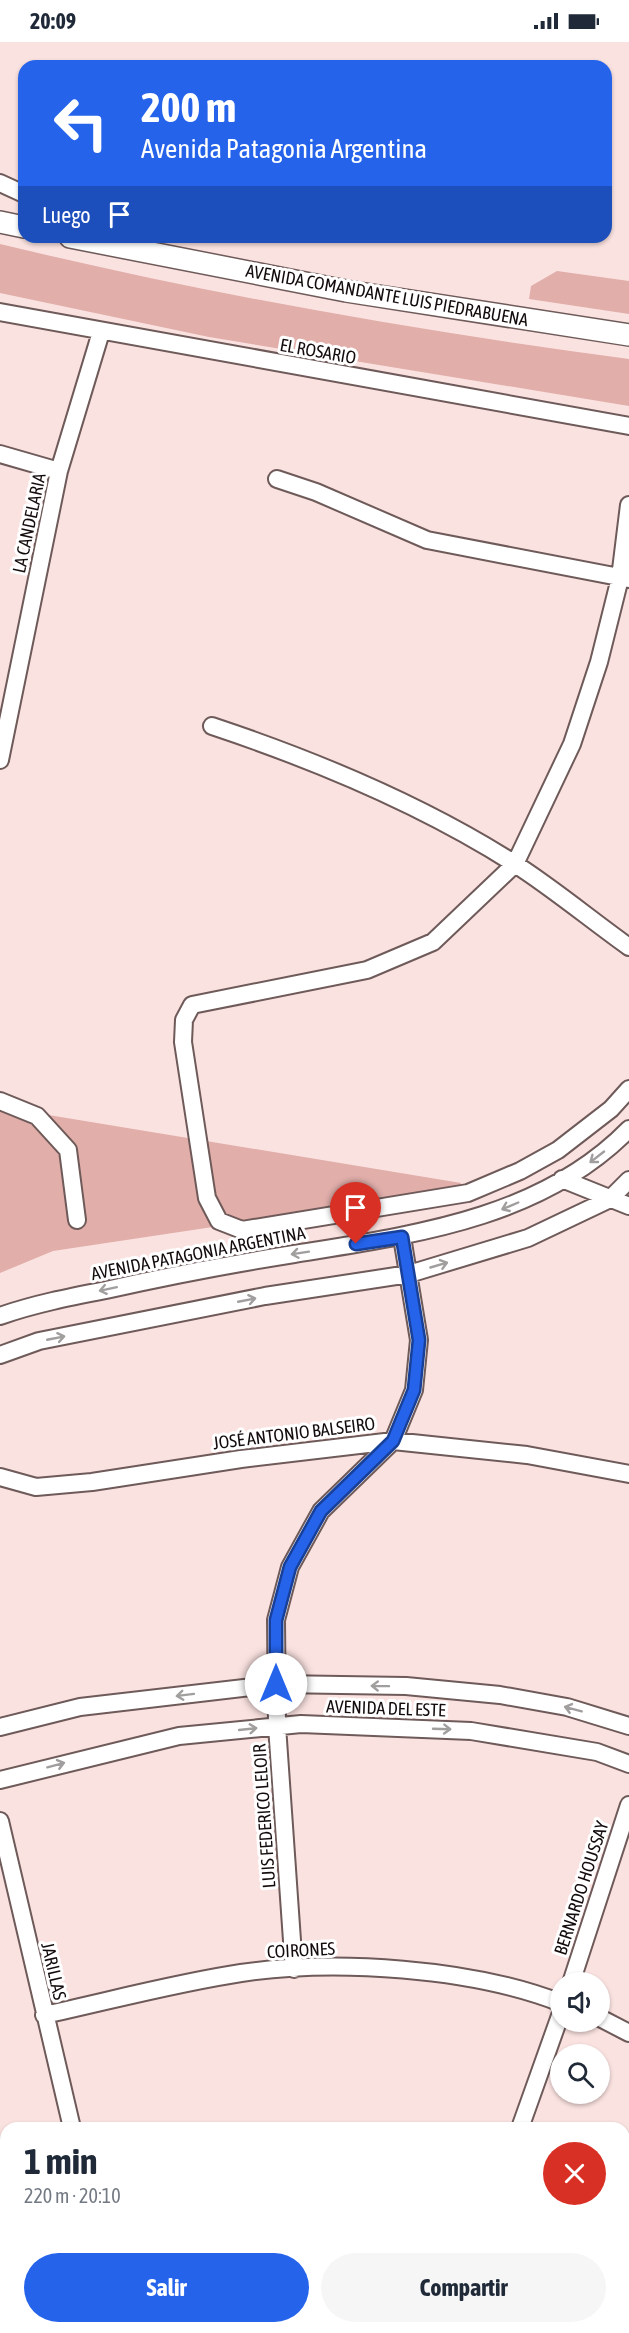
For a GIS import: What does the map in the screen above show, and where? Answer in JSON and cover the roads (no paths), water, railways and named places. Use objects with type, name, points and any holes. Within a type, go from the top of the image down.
[{"type":"main road","points":[[0,222],[18,226]]},
{"type":"main road","name":"AVENIDA COMANDANTE LUIS PIEDRABUENA","points":[[98,243],[346,291],[629,335]]},
{"type":"street","points":[[0,183],[18,191]]},
{"type":"street","name":"AVENIDA COMANDANTE LUIS PIEDRABUENA","points":[[125,243],[146,253]]},
{"type":"street","name":"EL ROSARIO","points":[[0,312],[629,426]]},
{"type":"street","name":"LA CANDELARIA","points":[[0,760],[59,471],[101,332]]},
{"type":"street","points":[[0,454],[59,471]]},
{"type":"street","points":[[276,479],[316,492],[427,540],[625,578]]},
{"type":"street","points":[[629,505],[625,578],[599,662],[572,744],[515,864],[433,942],[367,970],[192,1005],[184,1020],[183,1041],[207,1198],[219,1221],[242,1230],[468,1193],[520,1171],[558,1150],[611,1109],[629,1089]]},
{"type":"street","points":[[212,726],[269,745],[439,821],[515,864],[629,947]]},
{"type":"street","points":[[0,1101],[37,1116],[68,1150],[77,1220]]},
{"type":"street","name":"AVENIDA PATAGONIA ARGENTINA","points":[[0,1316],[24,1307],[147,1281],[402,1237],[475,1219],[513,1206],[583,1168],[629,1129]]},
{"type":"street","points":[[562,1179],[629,1206]]},
{"type":"street","points":[[0,1355],[39,1341],[73,1334],[265,1296],[409,1274],[528,1238],[610,1199],[629,1180]]},
{"type":"street","name":"LUIS FEDERICO LELOIR","points":[[294,1970],[277,1726],[276,1620],[290,1567],[321,1511],[393,1441],[414,1390],[419,1340],[402,1237]]},
{"type":"street","name":"JOSÉ ANTONIO BALSEIRO","points":[[0,1477],[36,1486],[92,1482],[230,1460],[393,1441],[527,1455],[629,1474]]},
{"type":"street","name":"AVENIDA DEL ESTE","points":[[0,1727],[80,1707],[276,1684],[406,1686],[500,1695],[567,1707],[629,1726]]},
{"type":"street","name":"AVENIDA DEL ESTE","points":[[0,1780],[179,1736],[301,1724],[471,1731],[597,1752],[629,1764]]},
{"type":"street","name":"BERNARDO HOUSSAY","points":[[575,1972],[629,1805]]},
{"type":"street","name":"JARILLAS","points":[[0,1821],[71,2122]]},
{"type":"street","name":"COIRONES","points":[[44,2015],[241,1973],[348,1968],[436,1974],[526,1989],[550,1999]]},
{"type":"street","points":[[610,2023],[629,2033]]},
{"type":"street","points":[[522,2122],[554,2032]]}]
